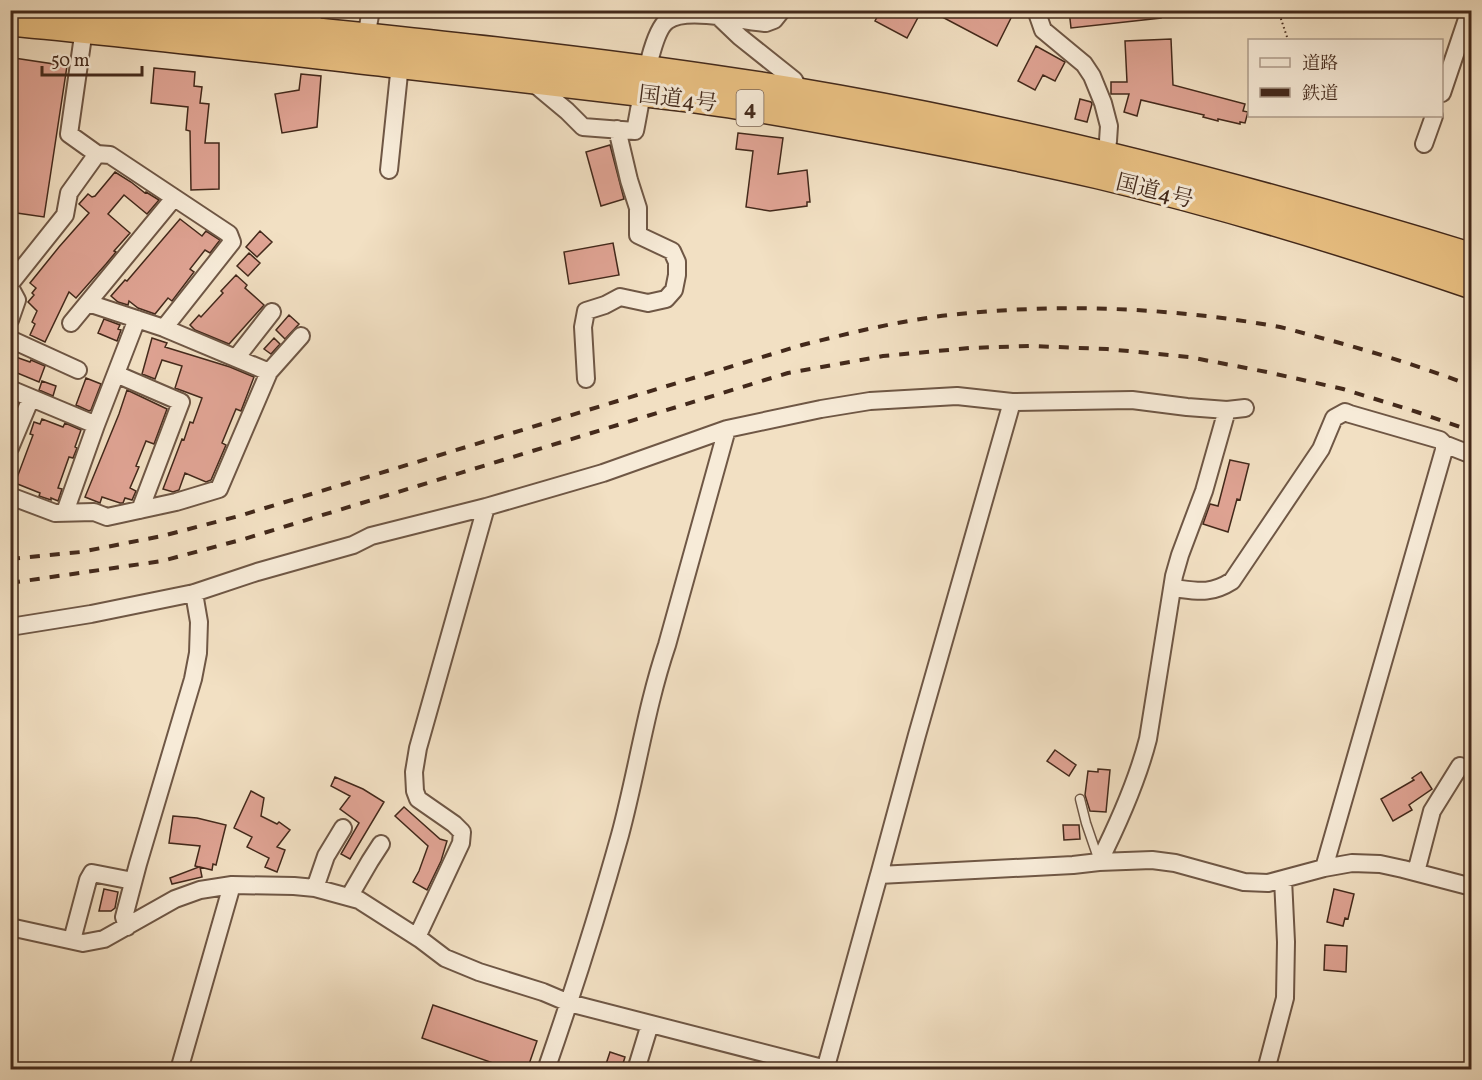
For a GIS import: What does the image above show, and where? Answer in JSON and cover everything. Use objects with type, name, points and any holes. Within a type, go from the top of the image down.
[{"type":"highway","name":"国道4号","points":[[93,20],[307,53],[527,78],[645,82],[684,74],[801,93],[936,117],[1105,155],[1307,208],[1472,257]]},
{"type":"highway","name":"国道4号","points":[[10,22],[312,21],[366,37],[526,55],[645,82],[681,97],[956,144],[1100,176],[1302,230],[1472,285]]},
{"type":"street","points":[[366,37],[371,10]]},
{"type":"street","points":[[527,78],[583,127],[635,131],[656,37],[660,28],[668,20],[687,15],[766,22],[774,20],[782,10]]},
{"type":"street","points":[[1036,10],[1044,30],[1084,64],[1092,76],[1109,126],[1105,155]]},
{"type":"street","points":[[1443,90],[1470,10]]},
{"type":"street","points":[[718,16],[740,37],[794,80],[801,93]]},
{"type":"street","points":[[93,20],[69,134],[97,154],[110,155],[229,234],[232,242],[164,328]]},
{"type":"street","points":[[389,170],[400,64]]},
{"type":"street","points":[[1424,144],[1434,117]]},
{"type":"street","points":[[586,379],[583,327],[586,310],[605,305],[620,297],[648,303],[666,299],[674,290],[678,275],[677,262],[672,251],[638,235],[638,208],[617,129]]},
{"type":"street","points":[[10,320],[17,300],[10,285],[65,215],[69,193],[97,154]]},
{"type":"street","points":[[71,323],[174,198]]},
{"type":"street","points":[[88,303],[164,328],[269,372]]},
{"type":"street","points":[[236,358],[272,312]]},
{"type":"street","points":[[65,512],[137,320]]},
{"type":"street","points":[[10,496],[55,513],[94,513],[107,517],[176,502],[219,489],[269,372],[302,336]]},
{"type":"street","points":[[10,339],[78,370]]},
{"type":"street","points":[[116,374],[181,402],[140,510]]},
{"type":"street","points":[[10,389],[96,425]]},
{"type":"street","points":[[10,627],[91,614],[194,593],[257,572],[353,545],[370,536],[486,507],[603,473],[727,429],[821,409],[870,401],[957,396],[1012,402],[1132,400],[1227,410],[1245,408]]},
{"type":"street","points":[[10,448],[31,398]]},
{"type":"street","points":[[10,927],[83,943],[95,942],[127,927],[175,899],[200,890],[232,885],[315,888],[350,897],[372,907],[445,958],[479,972],[543,992],[569,1003],[827,1069],[916,735],[1012,402]]},
{"type":"street","points":[[1099,861],[1118,823],[1145,753],[1174,576],[1204,491],[1227,410]]},
{"type":"street","points":[[1173,588],[1208,592],[1224,587],[1232,581],[1321,449],[1334,417],[1345,412],[1440,440],[1444,444],[1472,455]]},
{"type":"street","points":[[546,1070],[569,1003],[620,833],[656,679],[727,429]]},
{"type":"street","points":[[1324,868],[1444,444]]},
{"type":"street","points":[[417,937],[461,843],[462,832],[418,799],[414,772],[418,748],[486,507]]},
{"type":"street","points":[[127,927],[124,917],[133,881],[193,679],[198,653],[199,622],[194,593]]},
{"type":"street","points":[[1416,872],[1431,811],[1460,766]]},
{"type":"street","points":[[315,888],[326,856],[343,828]]},
{"type":"street","points":[[350,897],[381,844]]},
{"type":"street","points":[[879,875],[1073,865],[1099,861],[1152,860],[1166,861],[1244,882],[1268,883],[1352,863],[1380,864],[1472,887]]},
{"type":"street","points":[[72,940],[88,880],[92,873],[133,881]]},
{"type":"street","points":[[1266,1070],[1285,998],[1286,942],[1283,879]]},
{"type":"street","points":[[179,1070],[232,885]]},
{"type":"street","points":[[636,1070],[650,1024]]},
{"type":"lane","points":[[1080,799],[1099,861]]},
{"type":"path","points":[[1278,10],[1288,39]]},
{"type":"building","points":[[881,10],[922,10],[907,38],[875,21]]},
{"type":"building","points":[[929,10],[1015,10],[997,46]]},
{"type":"building","points":[[1069,10],[1160,10],[1161,18],[1071,28]]},
{"type":"building","points":[[1171,39],[1173,85],[1245,104],[1243,111],[1248,112],[1245,123],[1218,119],[1218,121],[1203,117],[1204,115],[1141,100],[1137,116],[1124,112],[1129,94],[1111,94],[1111,82],[1127,82],[1125,41]]},
{"type":"building","points":[[1036,46],[1065,62],[1055,81],[1043,75],[1035,90],[1018,81]]},
{"type":"building","points":[[14,58],[67,66],[44,217],[10,212],[10,82]]},
{"type":"building","points":[[154,68],[195,72],[194,86],[202,87],[200,103],[209,104],[205,143],[219,143],[219,189],[191,190],[190,131],[186,130],[188,107],[151,103]]},
{"type":"building","points":[[301,74],[321,76],[317,127],[282,133],[275,94],[299,90]]},
{"type":"building","points":[[1080,99],[1092,104],[1087,122],[1075,119]]},
{"type":"building","points":[[738,133],[783,138],[778,174],[807,170],[810,202],[807,202],[807,206],[770,211],[746,207],[753,151],[736,149]]},
{"type":"building","points":[[610,145],[624,199],[601,206],[586,152]]},
{"type":"building","points":[[115,172],[159,200],[147,214],[124,195],[108,214],[130,233],[76,298],[69,292],[45,342],[30,335],[37,311],[28,302],[36,288],[30,283],[89,213],[79,204],[88,194],[95,196]]},
{"type":"building","points":[[180,219],[202,236],[206,231],[220,240],[210,253],[205,250],[190,269],[194,272],[172,301],[168,298],[155,314],[138,308],[129,301],[128,305],[118,302],[111,296],[125,280],[127,281]]},
{"type":"building","points":[[260,231],[272,242],[257,257],[246,247]]},
{"type":"building","points":[[613,243],[619,275],[569,284],[564,252]]},
{"type":"building","points":[[249,253],[260,263],[248,276],[237,266]]},
{"type":"building","points":[[236,275],[247,285],[245,288],[264,305],[229,344],[195,330],[190,325],[199,315],[201,317]]},
{"type":"building","points":[[289,315],[299,324],[285,339],[276,330]]},
{"type":"building","points":[[104,319],[120,325],[118,329],[121,330],[117,341],[98,333]]},
{"type":"building","points":[[152,338],[167,343],[165,347],[230,367],[254,377],[241,411],[236,409],[222,443],[226,445],[211,480],[206,482],[185,473],[179,490],[173,492],[163,489],[182,439],[184,440],[190,422],[193,423],[202,398],[175,388],[182,366],[162,360],[155,379],[142,374]]},
{"type":"building","points":[[274,338],[280,344],[271,354],[264,349]]},
{"type":"building","points":[[10,355],[45,366],[39,382],[10,370]]},
{"type":"building","points":[[86,378],[101,384],[89,411],[76,405]]},
{"type":"building","points":[[42,381],[56,386],[53,396],[39,390]]},
{"type":"building","points":[[127,390],[167,409],[154,444],[146,441],[136,466],[139,467],[130,488],[136,491],[132,500],[125,498],[123,503],[120,503],[102,497],[100,503],[85,497]]},
{"type":"building","points":[[42,419],[63,427],[65,423],[81,430],[75,447],[77,448],[73,458],[69,457],[58,488],[62,489],[58,501],[39,496],[40,493],[15,483],[33,435],[30,434],[34,422],[40,424]]},
{"type":"building","points":[[1230,460],[1249,464],[1240,500],[1237,499],[1228,532],[1203,524],[1210,504],[1218,506]]},
{"type":"building","points":[[1055,750],[1076,765],[1069,776],[1047,761]]},
{"type":"building","points":[[1098,769],[1110,770],[1106,812],[1090,811],[1085,795],[1088,771],[1098,772]]},
{"type":"building","points":[[1421,772],[1432,789],[1409,805],[1412,810],[1393,821],[1381,799],[1414,780],[1412,778]]},
{"type":"building","points":[[335,777],[363,789],[384,802],[350,859],[341,854],[359,823],[340,809],[350,796],[331,786]]},
{"type":"building","points":[[251,791],[264,798],[261,816],[277,824],[279,822],[290,830],[277,847],[285,850],[277,872],[265,867],[269,858],[247,847],[252,837],[234,828]]},
{"type":"building","points":[[404,807],[440,839],[447,841],[441,861],[427,890],[413,882],[428,846],[395,816]]},
{"type":"building","points":[[173,816],[197,818],[226,825],[216,865],[213,864],[212,870],[200,867],[202,877],[172,884],[170,878],[199,867],[195,866],[200,846],[169,843]]},
{"type":"building","points":[[1063,825],[1079,825],[1080,839],[1064,840]]},
{"type":"building","points":[[104,889],[118,892],[115,908],[111,911],[99,911]]},
{"type":"building","points":[[1334,889],[1354,894],[1348,919],[1345,918],[1343,926],[1327,922]]},
{"type":"building","points":[[1325,945],[1347,946],[1346,972],[1324,970]]},
{"type":"building","points":[[433,1005],[537,1041],[527,1070],[513,1070],[422,1038]]},
{"type":"building","points":[[610,1052],[625,1057],[621,1070],[604,1070]]},
{"type":"railway","points":[[10,559],[81,552],[162,536],[239,516],[802,345],[880,326],[939,316],[1079,308],[1200,315],[1280,327],[1419,367],[1472,386]]},
{"type":"railway","points":[[10,583],[162,561],[244,539],[788,373],[883,356],[970,348],[1030,346],[1107,349],[1189,357],[1343,389],[1472,431]]}]
